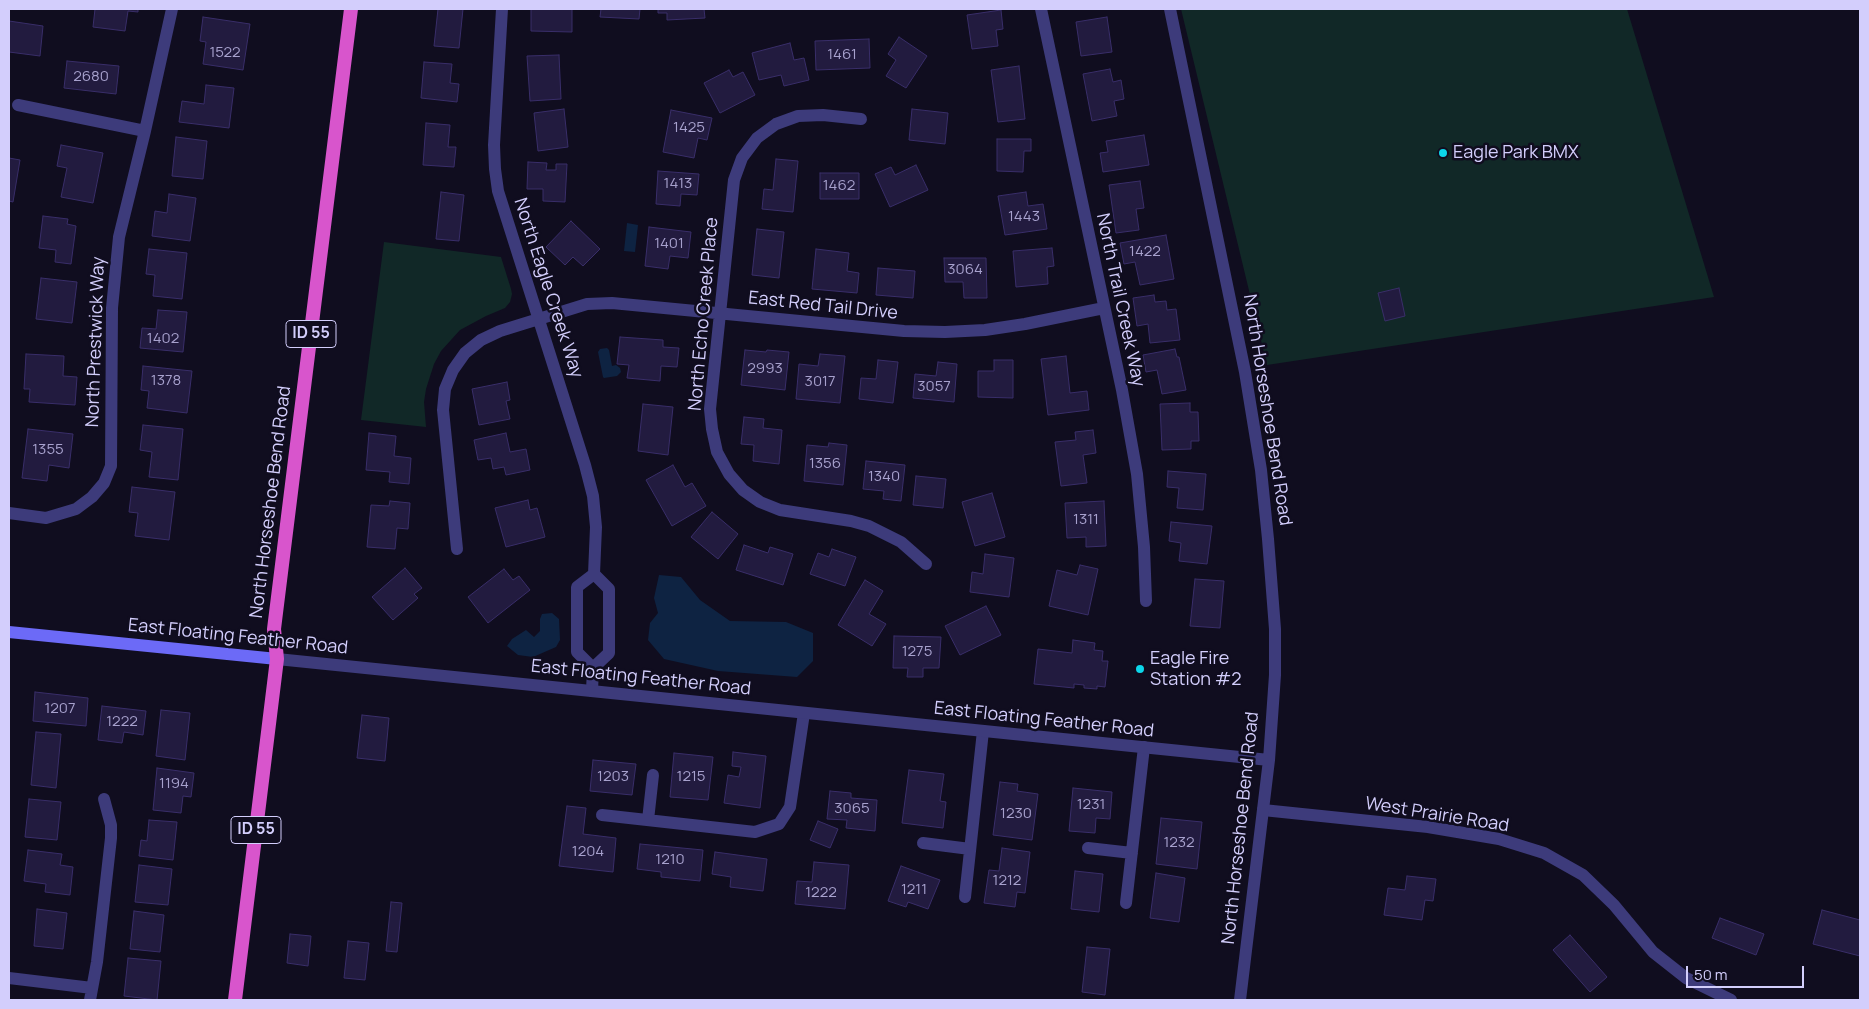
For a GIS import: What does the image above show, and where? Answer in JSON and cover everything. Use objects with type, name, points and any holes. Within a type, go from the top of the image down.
[{"type":"highway","name":"North Horseshoe Bend Road","points":[[235,1000],[277,659],[274,629],[351,9]]},
{"type":"main road","name":"East Floating Feather Road","points":[[9,632],[277,659]]},
{"type":"street","name":"North Prestwick Way","points":[[9,513],[46,518],[76,509],[92,497],[104,483],[111,466],[114,273],[119,237],[146,131],[172,9]]},
{"type":"street","name":"North Eagle Creek Way","points":[[502,9],[494,145],[498,191],[585,465],[593,496],[596,527],[594,574]]},
{"type":"street","name":"North Trail Creek Way","points":[[1041,9],[1122,390],[1137,474],[1144,546],[1146,601]]},
{"type":"street","name":"North Horseshoe Bend Road","points":[[1170,9],[1245,372],[1261,470],[1275,629],[1275,675],[1269,760],[1240,1000]]},
{"type":"street","points":[[18,105],[146,131]]},
{"type":"street","name":"North Echo Creek Place","points":[[861,118],[823,114],[798,116],[776,124],[757,138],[742,158],[734,180],[710,410],[712,429],[717,452],[729,474],[743,490],[760,502],[780,510],[851,521],[869,526],[901,542],[926,564]]},
{"type":"street","name":"East Red Tail Drive","points":[[457,549],[443,410],[446,390],[453,370],[465,353],[481,340],[500,331],[587,304],[612,303],[904,331],[945,332],[985,330],[1025,324],[1104,308]]},
{"type":"street","points":[[592,691],[593,668],[609,653],[609,589],[594,574],[577,587],[577,652],[593,668]]},
{"type":"street","name":"East Floating Feather Road","points":[[277,659],[1269,760]]},
{"type":"street","points":[[602,815],[755,832],[779,824],[790,807],[804,713]]},
{"type":"street","points":[[965,897],[983,731]]},
{"type":"street","points":[[1126,902],[1144,747]]},
{"type":"street","points":[[648,820],[653,775]]},
{"type":"street","points":[[9,978],[91,994],[97,962],[111,838],[111,825],[104,798]]},
{"type":"street","name":"West Prairie Road","points":[[1264,810],[1428,828],[1499,839],[1544,853],[1583,875],[1614,905],[1653,952],[1686,978],[1731,1000]]},
{"type":"street","points":[[923,843],[970,849]]},
{"type":"street","points":[[1088,848],[1132,852]]},
{"type":"green space","name":"Eagle Park BMX","points":[[1181,9],[1627,9],[1714,297],[1267,365]]},
{"type":"green space","points":[[384,242],[501,257],[511,289],[510,302],[505,308],[460,330],[441,351],[434,364],[426,389],[424,402],[426,427],[361,420]]},
{"type":"water","points":[[627,223],[638,225],[635,252],[624,251]]},
{"type":"water","points":[[607,348],[612,366],[616,365],[620,368],[621,372],[617,376],[604,378],[598,352],[600,349]]},
{"type":"water","points":[[659,575],[681,577],[700,600],[730,621],[786,622],[813,633],[813,661],[797,677],[718,671],[664,659],[648,640],[650,623],[658,613],[654,598]]},
{"type":"water","points":[[552,613],[559,619],[560,640],[556,647],[533,657],[518,655],[507,646],[512,639],[526,630],[534,637],[540,631],[542,614]]},
{"type":"building","points":[[95,9],[138,9],[138,12],[128,11],[125,31],[93,27]]},
{"type":"building","points":[[438,9],[463,9],[459,48],[434,46]]},
{"type":"building","points":[[531,9],[572,9],[572,32],[531,31]]},
{"type":"building","points":[[601,9],[640,9],[639,19],[600,17]]},
{"type":"building","points":[[658,9],[704,9],[705,18],[667,20],[667,13],[658,13]]},
{"type":"building","points":[[1001,10],[1003,29],[996,30],[998,46],[972,49],[967,15]]},
{"type":"building","points":[[203,17],[250,24],[243,70],[203,64],[206,42],[200,41]]},
{"type":"building","points":[[1107,17],[1112,52],[1081,56],[1076,22]]},
{"type":"building","points":[[9,21],[43,26],[40,56],[9,52]]},
{"type":"building","points":[[899,37],[927,56],[906,88],[886,76],[896,60],[888,54]]},
{"type":"building","points":[[869,39],[870,68],[816,70],[815,41]]},
{"type":"building","points":[[790,43],[794,60],[804,58],[809,80],[784,86],[781,75],[759,80],[752,53]]},
{"type":"building","points":[[559,55],[561,99],[530,101],[527,56]]},
{"type":"building","points":[[67,61],[119,66],[116,94],[64,88]]},
{"type":"building","points":[[424,62],[452,64],[450,83],[459,84],[457,102],[421,98]]},
{"type":"building","points":[[1019,66],[1025,119],[998,122],[991,70]]},
{"type":"building","points":[[1110,69],[1113,82],[1121,80],[1124,99],[1114,101],[1117,116],[1092,121],[1083,74]]},
{"type":"building","points":[[729,70],[733,77],[743,72],[755,95],[720,113],[704,83]]},
{"type":"building","points":[[206,85],[234,88],[229,128],[179,122],[182,101],[204,104]]},
{"type":"building","points":[[564,109],[568,147],[538,151],[534,113]]},
{"type":"building","points":[[912,109],[948,113],[945,144],[909,140]]},
{"type":"building","points":[[671,110],[712,118],[707,140],[698,138],[694,158],[663,152]]},
{"type":"building","points":[[426,123],[450,125],[448,147],[456,147],[454,167],[423,165]]},
{"type":"building","points":[[1144,135],[1149,165],[1103,172],[1100,153],[1108,152],[1106,141]]},
{"type":"building","points":[[176,137],[207,141],[203,179],[172,176]]},
{"type":"building","points":[[997,139],[1031,139],[1031,151],[1024,151],[1023,172],[997,171]]},
{"type":"building","points":[[61,145],[103,153],[93,203],[61,197],[67,168],[57,166]]},
{"type":"building","points":[[9,158],[20,160],[13,202],[9,201]]},
{"type":"building","points":[[776,159],[798,161],[793,212],[762,209],[764,189],[773,190]]},
{"type":"building","points":[[528,162],[547,163],[546,170],[556,170],[556,164],[567,164],[565,202],[543,201],[543,189],[527,189]]},
{"type":"building","points":[[916,165],[928,190],[890,207],[875,174],[891,167],[895,175]]},
{"type":"building","points":[[658,171],[699,174],[697,195],[681,194],[680,206],[656,204]]},
{"type":"building","points":[[820,173],[859,173],[859,199],[820,199]]},
{"type":"building","points":[[1140,181],[1144,208],[1136,209],[1139,230],[1116,233],[1109,185]]},
{"type":"building","points":[[441,192],[464,195],[459,241],[436,239]]},
{"type":"building","points":[[1026,192],[1028,206],[1043,204],[1047,229],[1005,235],[998,196]]},
{"type":"building","points":[[169,194],[196,198],[190,241],[152,236],[155,211],[167,213]]},
{"type":"building","points":[[43,216],[68,219],[67,224],[76,226],[71,264],[55,262],[56,250],[39,248]]},
{"type":"building","points":[[571,221],[600,249],[583,266],[573,257],[565,265],[546,247]]},
{"type":"building","points":[[649,227],[691,232],[688,258],[670,256],[668,269],[645,266]]},
{"type":"building","points":[[757,229],[784,232],[779,278],[752,275]]},
{"type":"building","points":[[1166,235],[1174,279],[1140,285],[1135,262],[1124,264],[1120,243]]},
{"type":"building","points":[[1052,248],[1054,266],[1047,267],[1048,284],[1016,287],[1013,251]]},
{"type":"building","points":[[149,249],[187,253],[182,299],[153,296],[155,275],[146,274]]},
{"type":"building","points":[[816,249],[849,253],[847,271],[859,273],[857,293],[812,289]]},
{"type":"building","points":[[944,258],[986,258],[987,298],[964,298],[963,282],[945,282]]},
{"type":"building","points":[[878,268],[915,271],[913,298],[876,295]]},
{"type":"building","points":[[41,278],[77,282],[72,323],[36,319]]},
{"type":"building","points":[[1399,288],[1405,316],[1385,321],[1378,293]]},
{"type":"building","points":[[1154,295],[1155,302],[1166,301],[1167,310],[1176,309],[1180,340],[1150,343],[1148,324],[1137,326],[1133,298]]},
{"type":"building","points":[[158,310],[187,312],[183,352],[140,348],[142,328],[156,329]]},
{"type":"building","points":[[620,337],[663,340],[663,347],[679,348],[677,367],[661,366],[660,381],[627,378],[629,365],[617,364]]},
{"type":"building","points":[[1175,349],[1177,357],[1179,357],[1186,390],[1162,394],[1157,370],[1146,372],[1143,355]]},
{"type":"building","points":[[745,350],[789,352],[785,390],[741,385]]},
{"type":"building","points":[[26,354],[64,356],[63,376],[77,377],[75,405],[29,402],[30,389],[24,389]]},
{"type":"building","points":[[820,354],[845,356],[840,403],[796,399],[799,364],[818,366]]},
{"type":"building","points":[[1066,356],[1070,393],[1087,391],[1089,410],[1048,415],[1041,359]]},
{"type":"building","points":[[878,360],[898,362],[893,403],[859,399],[861,378],[876,379]]},
{"type":"building","points":[[994,360],[1013,360],[1013,398],[978,397],[978,371],[994,371]]},
{"type":"building","points":[[938,362],[957,364],[954,402],[913,398],[915,374],[936,376]]},
{"type":"building","points":[[143,366],[192,371],[187,413],[147,408],[149,391],[141,390]]},
{"type":"building","points":[[507,382],[510,400],[506,401],[510,419],[479,425],[472,389]]},
{"type":"building","points":[[1190,403],[1190,412],[1198,412],[1199,441],[1191,441],[1191,449],[1162,450],[1160,404]]},
{"type":"building","points":[[643,404],[673,407],[668,455],[638,451]]},
{"type":"building","points":[[744,417],[764,419],[763,428],[782,430],[779,464],[753,461],[754,445],[741,444]]},
{"type":"building","points":[[143,425],[183,429],[178,480],[149,477],[152,452],[140,450]]},
{"type":"building","points":[[28,429],[73,434],[69,468],[49,465],[47,481],[22,478]]},
{"type":"building","points":[[1093,430],[1096,453],[1083,455],[1087,483],[1061,486],[1055,442],[1076,440],[1075,432]]},
{"type":"building","points":[[369,433],[396,436],[394,456],[411,458],[409,484],[389,482],[390,472],[366,470]]},
{"type":"building","points":[[506,433],[510,452],[526,449],[530,470],[506,475],[504,467],[493,469],[491,458],[478,460],[474,440]]},
{"type":"building","points":[[829,443],[847,445],[843,485],[804,481],[807,445],[828,447]]},
{"type":"building","points":[[866,461],[905,465],[901,501],[883,499],[884,491],[863,489]]},
{"type":"building","points":[[673,465],[685,487],[692,483],[706,506],[672,526],[646,480]]},
{"type":"building","points":[[1168,471],[1206,474],[1203,510],[1177,508],[1179,488],[1167,487]]},
{"type":"building","points":[[916,476],[946,479],[943,508],[913,505]]},
{"type":"building","points":[[132,487],[175,492],[169,540],[135,536],[138,513],[129,512]]},
{"type":"building","points":[[992,493],[1005,537],[975,546],[962,502]]},
{"type":"building","points":[[528,500],[530,510],[537,508],[545,537],[506,547],[495,508]]},
{"type":"building","points":[[390,501],[410,503],[408,529],[397,528],[395,549],[367,547],[371,505],[389,506]]},
{"type":"building","points":[[1104,501],[1106,546],[1086,547],[1086,537],[1067,538],[1065,503]]},
{"type":"building","points":[[712,512],[738,534],[718,559],[691,537]]},
{"type":"building","points":[[1171,522],[1212,526],[1207,564],[1179,561],[1181,543],[1169,541]]},
{"type":"building","points":[[744,545],[768,553],[770,547],[793,554],[783,585],[736,570]]},
{"type":"building","points":[[832,549],[856,557],[845,586],[810,574],[818,553],[829,557]]},
{"type":"building","points":[[985,554],[1014,558],[1009,597],[970,592],[972,572],[983,574]]},
{"type":"building","points":[[1080,565],[1098,569],[1088,615],[1049,606],[1057,570],[1077,575]]},
{"type":"building","points":[[405,568],[422,588],[414,594],[418,598],[393,620],[372,597]]},
{"type":"building","points":[[504,569],[513,580],[519,576],[530,590],[488,623],[468,597]]},
{"type":"building","points":[[1195,579],[1224,581],[1220,628],[1190,626]]},
{"type":"building","points":[[865,580],[883,591],[869,614],[886,624],[872,646],[838,625]]},
{"type":"building","points":[[986,606],[1001,635],[960,655],[945,626]]},
{"type":"building","points":[[894,636],[941,637],[939,668],[923,668],[923,677],[907,677],[908,668],[893,668]]},
{"type":"building","points":[[1073,640],[1095,643],[1094,650],[1103,651],[1102,661],[1108,661],[1105,687],[1097,686],[1097,689],[1084,688],[1084,685],[1074,684],[1074,688],[1034,684],[1038,649],[1072,653]]},
{"type":"building","points":[[35,692],[88,698],[86,726],[33,721]]},
{"type":"building","points":[[102,706],[146,711],[143,735],[124,732],[122,743],[98,740]]},
{"type":"building","points":[[161,710],[190,713],[185,760],[156,756]]},
{"type":"building","points":[[362,715],[389,718],[385,761],[357,758]]},
{"type":"building","points":[[36,732],[61,734],[56,788],[31,785]]},
{"type":"building","points":[[733,752],[766,756],[760,808],[724,803],[728,775],[739,777],[741,767],[732,766]]},
{"type":"building","points":[[674,753],[713,757],[708,800],[670,797]]},
{"type":"building","points":[[593,760],[636,764],[632,795],[590,791]]},
{"type":"building","points":[[157,768],[194,773],[191,797],[183,796],[181,813],[153,810]]},
{"type":"building","points":[[909,770],[944,774],[940,801],[946,802],[943,828],[902,823]]},
{"type":"building","points":[[1000,782],[1018,784],[1017,791],[1038,794],[1032,840],[993,835]]},
{"type":"building","points":[[1073,788],[1112,792],[1110,819],[1096,818],[1095,833],[1069,831]]},
{"type":"building","points":[[830,791],[851,793],[851,798],[877,800],[875,831],[846,828],[847,820],[827,819]]},
{"type":"building","points":[[29,799],[61,802],[57,840],[25,837]]},
{"type":"building","points":[[567,806],[586,808],[583,834],[616,838],[613,872],[559,866]]},
{"type":"building","points":[[1161,818],[1202,822],[1197,869],[1156,864]]},
{"type":"building","points":[[149,820],[177,822],[173,860],[139,856],[141,840],[147,841]]},
{"type":"building","points":[[818,821],[838,829],[830,848],[810,840]]},
{"type":"building","points":[[640,844],[703,850],[700,881],[661,877],[661,872],[637,869]]},
{"type":"building","points":[[1002,848],[1030,852],[1025,893],[1017,892],[1015,907],[984,903],[989,870],[999,871]]},
{"type":"building","points":[[28,850],[62,854],[60,865],[73,867],[70,895],[45,892],[46,884],[24,881]]},
{"type":"building","points":[[715,852],[767,859],[763,891],[730,887],[731,877],[712,874]]},
{"type":"building","points":[[814,862],[849,865],[845,909],[795,904],[797,881],[812,882]]},
{"type":"building","points":[[139,865],[172,869],[168,905],[135,902]]},
{"type":"building","points":[[901,866],[940,880],[928,909],[908,902],[906,907],[888,901]]},
{"type":"building","points":[[1075,871],[1103,874],[1099,912],[1071,909]]},
{"type":"building","points":[[1156,873],[1185,878],[1179,922],[1150,918]]},
{"type":"building","points":[[1407,876],[1436,879],[1433,901],[1425,900],[1422,920],[1384,915],[1388,888],[1405,890]]},
{"type":"building","points":[[391,902],[402,903],[397,952],[386,951]]},
{"type":"building","points":[[37,909],[67,913],[63,949],[34,946]]},
{"type":"building","points":[[1822,910],[1860,920],[1860,956],[1813,944]]},
{"type":"building","points":[[134,911],[164,915],[160,952],[130,949]]},
{"type":"building","points":[[1720,918],[1764,934],[1756,955],[1712,938]]},
{"type":"building","points":[[290,934],[311,936],[308,966],[287,963]]},
{"type":"building","points":[[1570,935],[1607,977],[1590,992],[1553,950]]},
{"type":"building","points":[[348,941],[369,943],[365,980],[344,978]]},
{"type":"building","points":[[1087,947],[1110,949],[1105,995],[1082,992]]},
{"type":"building","points":[[128,958],[161,961],[157,1000],[124,996]]},
{"type":"place","name":"Eagle Park BMX","points":[[1443,153]]},
{"type":"place","name":"Eagle Fire Station #2","points":[[1140,669]]}]
